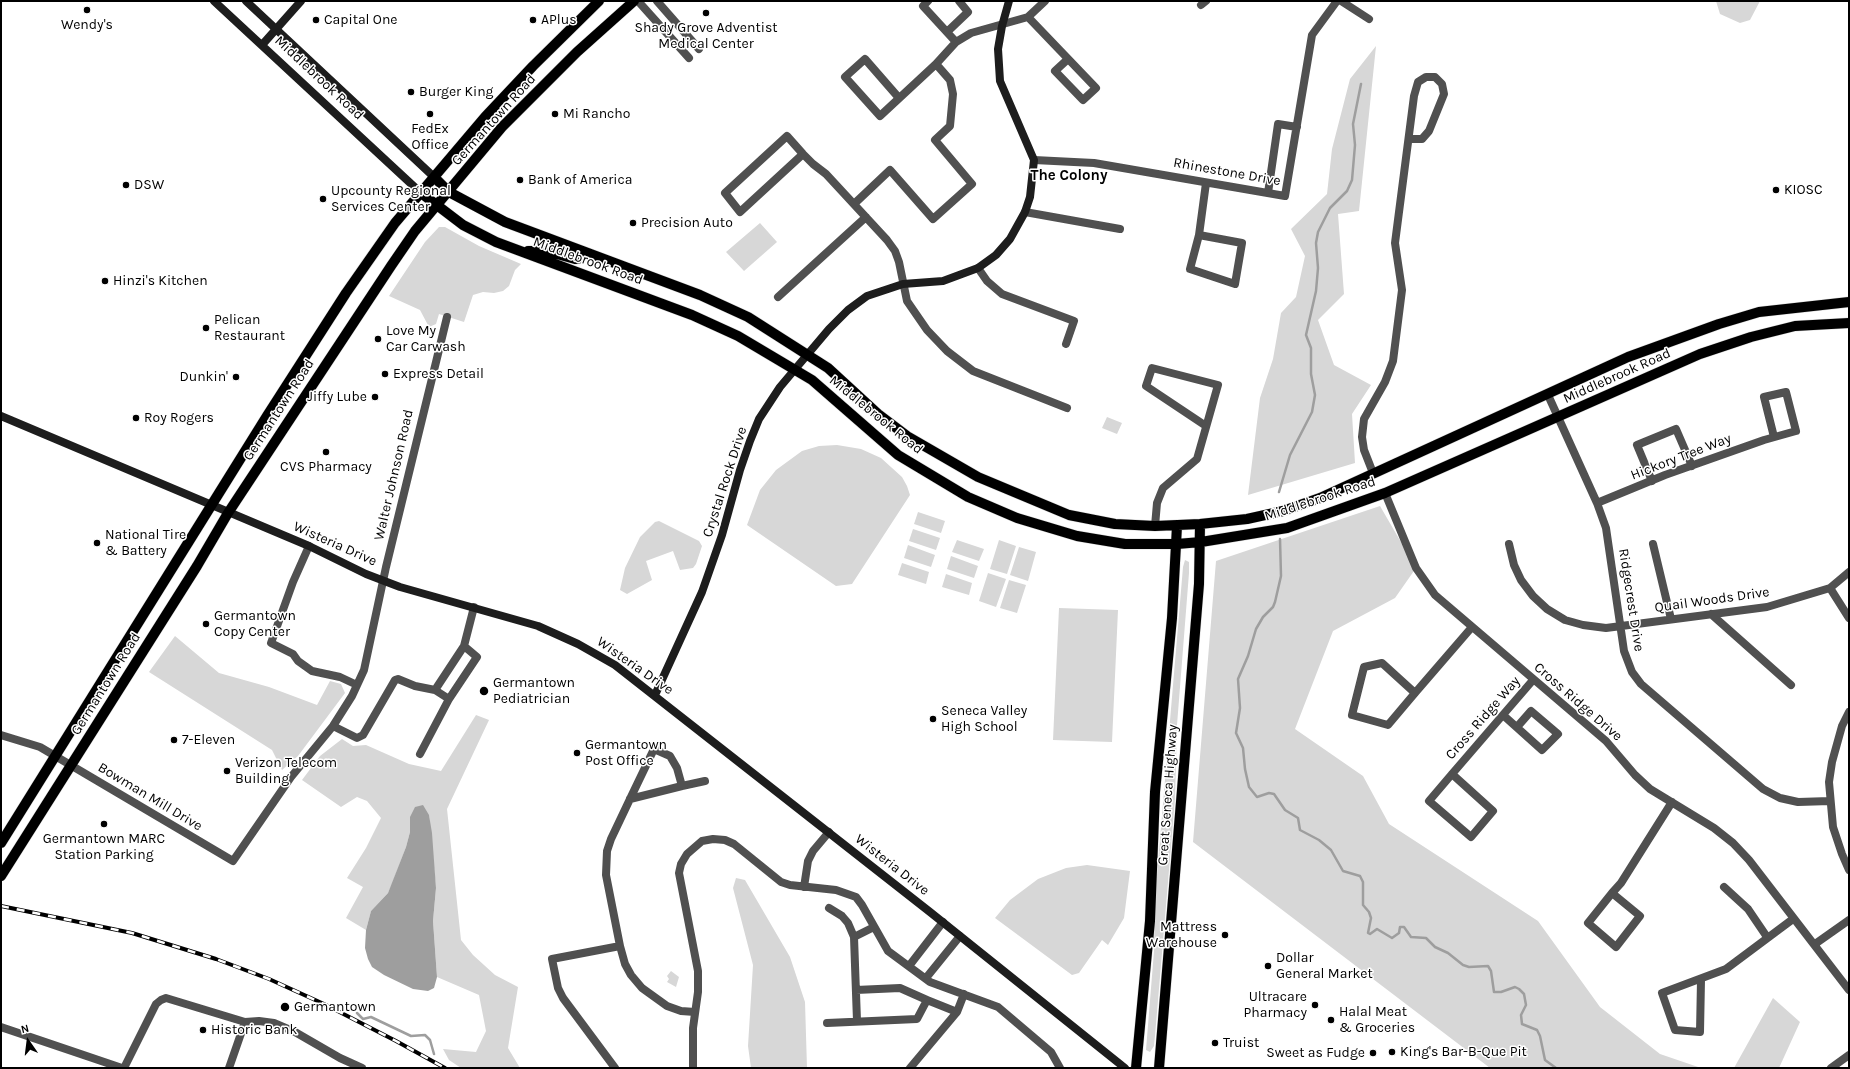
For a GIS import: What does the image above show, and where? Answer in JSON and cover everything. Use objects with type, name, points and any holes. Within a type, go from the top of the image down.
[{"type":"main road","name":"Germantown Road","points":[[1,843],[211,505],[346,293],[396,223],[495,105],[599,1]]},
{"type":"main road","name":"Germantown Road","points":[[1,876],[193,572],[228,513],[390,266],[415,232],[518,111],[577,52],[634,1]]},
{"type":"main road","name":"Middlebrook Road","points":[[434,177],[449,192],[504,222],[700,295],[748,317],[828,368],[878,414],[907,436],[978,477],[1069,515],[1115,524],[1177,526],[1247,519],[1283,511],[1320,498],[1548,395],[1628,357],[1719,324],[1759,312],[1849,302]]},
{"type":"main road","name":"Middlebrook Road","points":[[421,193],[463,225],[496,242],[692,315],[738,336],[812,380],[898,455],[968,497],[1017,518],[1078,536],[1125,544],[1178,544],[1201,542],[1287,528],[1385,493],[1558,418],[1700,354],[1751,336],[1795,326],[1849,323]]},
{"type":"main road","points":[[520,251],[546,252],[575,258],[581,258],[586,252]]},
{"type":"main road","name":"Great Seneca Highway","points":[[1159,1068],[1178,854],[1201,542],[1200,524]]},
{"type":"main road","name":"Great Seneca Highway","points":[[1136,1068],[1150,921],[1155,792],[1178,544],[1177,526]]},
{"type":"street","name":"Middlebrook Road","points":[[214,1],[421,193]]},
{"type":"street","name":"Middlebrook Road","points":[[246,1],[434,177]]},
{"type":"street","points":[[262,45],[301,1]]},
{"type":"street","points":[[638,1],[689,58]]},
{"type":"street","points":[[657,1],[699,49]]},
{"type":"street","points":[[928,1],[923,6],[956,42]]},
{"type":"street","points":[[947,32],[968,12],[959,1]]},
{"type":"street","name":"Crystal Rock Drive","points":[[655,695],[702,592],[722,535],[740,470],[759,419],[780,387],[829,329],[867,296],[903,284],[943,281],[978,268],[996,255],[1010,239],[1025,212],[1030,197],[1034,160],[1000,81],[998,49],[1002,26],[1009,1]]},
{"type":"street","points":[[899,98],[865,59],[844,77],[880,116],[936,64],[956,42],[971,33],[1002,26],[1028,17],[1045,1]]},
{"type":"street","name":"Rhinestone Drive","points":[[1034,160],[1094,163],[1285,196],[1312,35],[1337,1]]},
{"type":"street","points":[[1341,1],[1369,19]]},
{"type":"street","points":[[1028,17],[1096,88],[1083,100],[1056,71],[1068,59]]},
{"type":"street","points":[[854,204],[890,170],[933,219],[972,184],[935,140],[950,126],[953,94],[950,80],[936,64]]},
{"type":"street","points":[[1373,473],[1364,450],[1362,437],[1364,419],[1385,382],[1393,361],[1402,290],[1395,243],[1414,96],[1418,82],[1426,78],[1435,77],[1442,84],[1444,94],[1432,124],[1429,131],[1422,139],[1409,139]]},
{"type":"street","points":[[1268,193],[1278,124],[1297,127]]},
{"type":"street","points":[[803,154],[740,212],[725,193],[787,136],[813,164],[826,174],[895,251],[899,262],[907,301],[927,330],[947,351],[973,371],[1067,408]]},
{"type":"street","points":[[1199,235],[1242,243],[1235,284],[1190,269],[1199,235],[1206,183]]},
{"type":"street","points":[[1025,212],[1120,229]]},
{"type":"street","points":[[778,297],[866,217]]},
{"type":"street","points":[[978,268],[987,282],[1002,294],[1074,321],[1066,344]]},
{"type":"street","name":"Walter Johnson Road","points":[[233,861],[291,777],[333,726],[364,670],[383,580],[446,317]]},
{"type":"street","points":[[1155,526],[1157,503],[1164,488],[1197,459],[1218,385],[1152,368],[1146,386],[1206,426]]},
{"type":"street","name":"Hickory Tree Way","points":[[1597,503],[1692,466],[1774,437],[1796,431],[1786,392],[1764,397],[1774,437]]},
{"type":"street","name":"Ridgecrest Drive","points":[[1548,395],[1597,503],[1606,528],[1624,651],[1632,672],[1641,684],[1763,789],[1780,798],[1798,802],[1830,800]]},
{"type":"street","name":"Wisteria Drive","points":[[1,416],[309,546],[366,574],[400,586],[538,626],[578,644],[615,665],[943,922],[1125,1068]]},
{"type":"street","points":[[1652,481],[1637,445],[1676,429],[1692,466]]},
{"type":"street","name":"Cross Ridge Drive","points":[[1385,493],[1416,568],[1435,595],[1606,741],[1635,775],[1650,788],[1714,828],[1733,844],[1749,860],[1849,990]]},
{"type":"street","name":"Quail Woods Drive","points":[[1509,544],[1514,565],[1521,580],[1533,596],[1547,609],[1565,620],[1583,625],[1606,628],[1767,607],[1830,588],[1849,572]]},
{"type":"street","points":[[1653,544],[1671,619]]},
{"type":"street","points":[[309,546],[293,582],[270,643],[293,654],[298,661],[312,671],[340,677],[357,685]]},
{"type":"street","points":[[1830,588],[1849,618]]},
{"type":"street","points":[[435,690],[464,646],[474,607]]},
{"type":"street","points":[[1711,614],[1791,685]]},
{"type":"street","points":[[1415,693],[1382,663],[1364,667],[1352,715],[1388,725],[1472,627]]},
{"type":"street","points":[[420,754],[449,699],[477,657],[464,646]]},
{"type":"street","points":[[333,726],[357,738],[363,735],[395,680],[398,679],[415,686],[435,690],[449,699]]},
{"type":"street","name":"Cross Ridge Way","points":[[1452,774],[1493,811],[1471,837],[1429,801],[1452,774],[1533,680]]},
{"type":"street","points":[[1503,715],[1516,727],[1542,750],[1558,734],[1531,711],[1516,727]]},
{"type":"street","points":[[1849,712],[1842,726],[1832,762],[1830,800],[1833,827],[1849,870]]},
{"type":"street","name":"Bowman Mill Drive","points":[[1,734],[40,747],[233,861]]},
{"type":"street","points":[[682,786],[674,761],[670,756],[654,749],[611,839],[605,863],[620,946],[625,964],[631,975],[642,988],[667,1006],[681,1011],[694,1012]]},
{"type":"street","points":[[630,799],[704,781]]},
{"type":"street","points":[[1612,894],[1640,916],[1616,947],[1588,923],[1612,894],[1672,802]]},
{"type":"street","points":[[804,887],[808,861],[813,851],[829,832]]},
{"type":"street","points":[[693,1068],[692,1049],[694,1012],[698,992],[698,971],[679,874],[681,864],[687,854],[702,842],[713,839],[725,840],[734,844],[781,882],[790,885],[836,890],[856,897],[888,951],[942,988],[964,994],[998,1007],[1051,1052],[1060,1068]]},
{"type":"street","points":[[1724,887],[1748,909],[1767,937]]},
{"type":"street","points":[[829,908],[842,916],[848,923],[854,937],[857,1021]]},
{"type":"street","points":[[1701,980],[1700,1032],[1675,1030],[1662,993],[1701,980],[1726,969],[1793,919]]},
{"type":"street","points":[[1815,944],[1849,920]]},
{"type":"street","points":[[909,966],[943,922]]},
{"type":"street","points":[[854,937],[874,927]]},
{"type":"street","points":[[926,978],[960,936]]},
{"type":"street","points":[[615,1068],[563,998],[558,988],[552,960],[620,946]]},
{"type":"street","points":[[856,990],[900,988],[958,1012]]},
{"type":"street","points":[[910,1068],[958,1012],[964,994]]},
{"type":"street","points":[[1,1026],[123,1068],[156,1004],[161,1000],[173,1000],[245,1022],[259,1020],[274,1023],[295,1032],[340,1058],[362,1068]]},
{"type":"street","points":[[827,1023],[917,1019],[927,1000]]},
{"type":"street","points":[[229,1068],[245,1022]]},
{"type":"street","points":[[1831,1068],[1849,1055]]},
{"type":"shaded area","points":[[1716,1],[1760,1],[1750,20],[1740,23],[1720,14]]},
{"type":"shaded area","points":[[1376,46],[1359,211],[1338,214],[1344,294],[1318,320],[1334,365],[1371,385],[1352,414],[1355,463],[1248,495],[1260,398],[1273,359],[1281,313],[1296,297],[1305,256],[1291,229],[1327,194],[1332,149],[1350,79]]},
{"type":"shaded area","points":[[760,223],[777,242],[744,271],[726,252]]},
{"type":"shaded area","points":[[439,227],[445,227],[479,246],[521,264],[515,270],[509,286],[503,291],[494,293],[483,292],[473,295],[464,322],[439,314],[436,324],[429,327],[420,310],[389,296],[425,242]]},
{"type":"shaded area","points":[[1107,417],[1122,423],[1117,434],[1102,428]]},
{"type":"shaded area","points":[[837,445],[861,449],[881,458],[902,477],[910,495],[852,584],[836,586],[747,525],[760,490],[776,470],[802,451],[819,446]]},
{"type":"shaded area","points":[[1380,506],[1416,568],[1395,598],[1333,631],[1295,729],[1363,776],[1389,824],[1538,921],[1600,1007],[1660,1054],[1701,1068],[1490,1068],[1193,842],[1216,561]]},
{"type":"shaded area","points":[[918,512],[945,521],[941,533],[914,524]]},
{"type":"shaded area","points":[[659,521],[699,541],[702,546],[696,564],[693,568],[680,570],[673,551],[646,561],[652,580],[627,594],[620,590],[625,568],[640,537],[655,522]]},
{"type":"shaded area","points":[[913,529],[940,538],[936,550],[909,541]]},
{"type":"shaded area","points":[[957,540],[984,549],[979,561],[952,552]]},
{"type":"shaded area","points":[[999,540],[1016,546],[1007,574],[990,569]]},
{"type":"shaded area","points":[[908,545],[935,555],[931,567],[904,558]]},
{"type":"shaded area","points":[[1019,547],[1036,552],[1028,581],[1010,575]]},
{"type":"shaded area","points":[[951,556],[978,566],[974,578],[947,569]]},
{"type":"shaded area","points":[[1185,560],[1189,562],[1189,573],[1177,725],[1175,799],[1155,1036],[1154,1046],[1150,1052],[1146,1050],[1154,951],[1155,898],[1183,567]]},
{"type":"shaded area","points":[[902,563],[929,572],[926,584],[898,575]]},
{"type":"shaded area","points":[[988,573],[1006,579],[996,607],[979,601]]},
{"type":"shaded area","points":[[946,574],[972,583],[969,595],[942,587]]},
{"type":"shaded area","points":[[1009,580],[1026,585],[1017,613],[1000,608]]},
{"type":"shaded area","points":[[1059,608],[1118,610],[1112,742],[1053,740]]},
{"type":"shaded area","points":[[175,636],[219,673],[269,687],[317,705],[330,681],[341,684],[345,693],[298,756],[282,770],[272,750],[149,672]]},
{"type":"shaded area","points":[[476,715],[489,720],[447,809],[461,940],[473,955],[495,975],[518,987],[508,1048],[520,1068],[461,1068],[449,1060],[443,1049],[476,1052],[486,1031],[479,995],[437,977],[433,921],[436,888],[429,815],[410,817],[410,832],[406,847],[392,884],[388,893],[371,911],[366,930],[346,918],[363,887],[347,878],[366,848],[381,818],[367,801],[357,797],[341,807],[302,780],[320,756],[342,739],[353,746],[366,745],[409,764],[441,771]]},
{"type":"shaded area","points":[[423,805],[429,815],[432,833],[436,888],[433,921],[437,977],[434,988],[428,991],[413,989],[384,975],[372,967],[365,948],[366,930],[371,911],[388,893],[406,847],[410,832],[410,817],[415,807]]},
{"type":"shaded area","points":[[1087,865],[1130,871],[1124,918],[1108,945],[1102,940],[1079,973],[1072,975],[995,918],[1010,900],[1038,879],[1066,868]]},
{"type":"shaded area","points":[[736,878],[745,880],[790,957],[805,1002],[807,1068],[751,1068],[748,1046],[753,965],[733,888]]},
{"type":"shaded area","points":[[671,971],[679,977],[676,987],[667,982],[669,979],[667,976]]},
{"type":"shaded area","points":[[1773,998],[1800,1022],[1779,1068],[1734,1068]]},
{"type":"waterway","points":[[1279,492],[1290,455],[1312,412],[1315,395],[1311,374],[1311,348],[1306,335],[1316,291],[1318,268],[1316,243],[1318,232],[1330,208],[1347,191],[1352,180],[1355,145],[1353,124],[1361,84]]},
{"type":"waterway","points":[[1280,539],[1281,576],[1275,602],[1273,607],[1263,617],[1256,629],[1248,656],[1238,679],[1240,708],[1236,733],[1243,748],[1245,769],[1249,787],[1257,797],[1269,793],[1274,794],[1285,810],[1298,818],[1300,830],[1319,840],[1331,850],[1343,871],[1360,876],[1363,882],[1363,905],[1369,912],[1371,918],[1368,933],[1370,934],[1377,929],[1392,938],[1399,933],[1400,927],[1404,927],[1411,937],[1426,938],[1435,947],[1448,953],[1463,965],[1469,967],[1488,966],[1491,971],[1494,992],[1501,992],[1515,987],[1519,989],[1524,994],[1526,1005],[1521,1015],[1522,1024],[1537,1030],[1540,1036],[1545,1060],[1556,1068]]},
{"type":"waterway","points":[[357,1013],[363,1019],[371,1017],[411,1036],[425,1035],[430,1040],[434,1054]]},
{"type":"railway","points":[[1,906],[132,933],[216,959],[269,979],[324,1004],[445,1068]]},
{"type":"place","name":"Wendy's","points":[[87,10]]},
{"type":"place","name":"Shady Grove Adventist Medical Center","points":[[706,13]]},
{"type":"place","name":"Capital One","points":[[316,20]]},
{"type":"place","name":"APlus","points":[[533,20]]},
{"type":"place","name":"Burger King","points":[[411,92]]},
{"type":"place","name":"FedEx Office","points":[[430,114]]},
{"type":"place","name":"Mi Rancho","points":[[555,114]]},
{"type":"place","name":"Bank of America","points":[[520,180]]},
{"type":"place","name":"DSW","points":[[126,185]]},
{"type":"place","name":"KIOSC","points":[[1776,190]]},
{"type":"place","name":"Upcounty Regional Services Center","points":[[323,199]]},
{"type":"place","name":"Precision Auto","points":[[633,223]]},
{"type":"place","name":"Hinzi's Kitchen","points":[[105,281]]},
{"type":"place","name":"Pelican Restaurant","points":[[206,328]]},
{"type":"place","name":"Love My Car Carwash","points":[[378,339]]},
{"type":"place","name":"Express Detail","points":[[385,374]]},
{"type":"place","name":"Dunkin'","points":[[236,377]]},
{"type":"place","name":"Jiffy Lube","points":[[375,397]]},
{"type":"place","name":"Roy Rogers","points":[[136,418]]},
{"type":"place","name":"CVS Pharmacy","points":[[326,452]]},
{"type":"place","name":"National Tire & Battery","points":[[97,543]]},
{"type":"place","name":"Germantown Copy Center","points":[[206,624]]},
{"type":"place","name":"Germantown Pediatrician","points":[[484,691]]},
{"type":"place","name":"Seneca Valley High School","points":[[933,719]]},
{"type":"place","name":"7-Eleven","points":[[174,740]]},
{"type":"place","name":"Germantown Post Office","points":[[577,753]]},
{"type":"place","name":"Verizon Telecom Building","points":[[227,771]]},
{"type":"place","name":"Germantown MARC Station Parking","points":[[104,824]]},
{"type":"place","name":"Mattress Warehouse","points":[[1225,935]]},
{"type":"place","name":"Dollar General Market","points":[[1268,966]]},
{"type":"place","name":"Ultracare Pharmacy","points":[[1315,1005]]},
{"type":"place","name":"Germantown","points":[[285,1007]]},
{"type":"place","name":"Halal Meat & Groceries","points":[[1331,1020]]},
{"type":"place","name":"Historic Bank","points":[[203,1030]]},
{"type":"place","name":"Truist","points":[[1215,1043]]},
{"type":"place","name":"King's Bar-B-Que Pit","points":[[1392,1052]]},
{"type":"place","name":"Sweet as Fudge","points":[[1373,1053]]},
{"type":"district","name":"The Colony","points":[[1069,176]]}]
